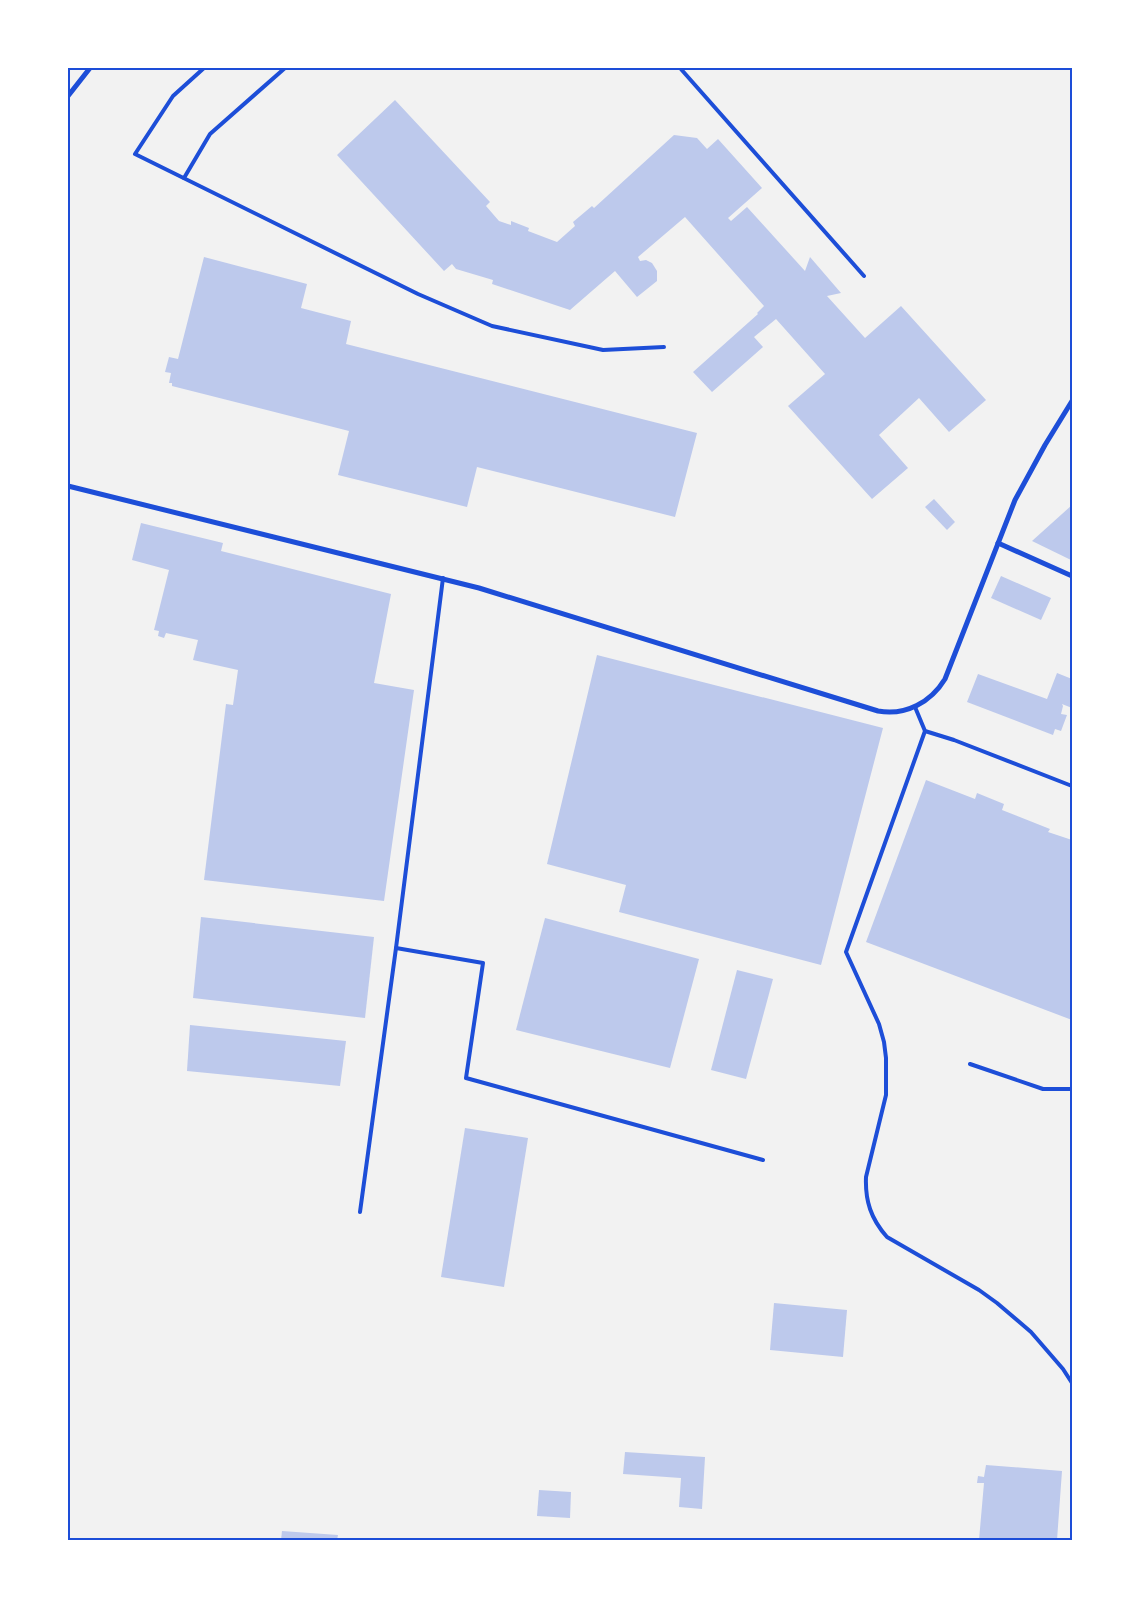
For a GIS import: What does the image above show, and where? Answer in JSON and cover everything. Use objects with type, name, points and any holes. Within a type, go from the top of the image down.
[{"type":"street","points":[[68,96],[90,68]]},
{"type":"street","points":[[68,486],[443,578],[505,595],[878,712],[896,713],[915,707],[934,694],[946,679],[1015,500],[1045,445],[1072,402]]},
{"type":"street","points":[[998,543],[1072,576]]},
{"type":"lane","points":[[204,68],[173,96],[135,154],[418,294],[492,326],[603,350],[664,347]]},
{"type":"lane","points":[[184,178],[210,134],[285,68]]},
{"type":"lane","points":[[680,68],[864,276]]},
{"type":"lane","points":[[360,1212],[443,578]]},
{"type":"lane","points":[[915,707],[925,731],[846,952],[879,1024],[886,1058],[886,1095],[866,1177],[865,1191],[867,1203],[878,1227],[887,1237],[979,1290],[1015,1316],[1063,1369],[1072,1383]]},
{"type":"lane","points":[[925,731],[954,740],[1072,786]]},
{"type":"lane","points":[[396,948],[483,963],[466,1078],[763,1160]]},
{"type":"lane","points":[[970,1064],[1043,1089],[1072,1089]]},
{"type":"building","points":[[395,100],[490,202],[486,206],[499,221],[511,225],[511,221],[529,228],[528,231],[557,242],[575,226],[573,222],[592,206],[594,208],[674,135],[697,138],[707,149],[718,139],[762,188],[728,218],[731,221],[747,207],[805,271],[810,257],[841,293],[827,296],[865,338],[901,306],[986,400],[949,432],[919,398],[879,435],[908,468],[872,499],[788,406],[825,374],[776,319],[754,337],[763,347],[712,392],[693,372],[758,314],[764,306],[685,217],[638,257],[640,261],[646,260],[652,263],[657,271],[657,281],[637,297],[615,271],[570,310],[492,284],[493,280],[456,269],[452,264],[444,271],[337,155]]},
{"type":"building","points":[[204,257],[307,284],[301,308],[351,321],[346,344],[697,433],[675,517],[477,467],[467,507],[338,475],[349,431],[172,386],[172,383],[169,383],[171,373],[165,372],[169,357],[178,359]]},
{"type":"building","points":[[934,499],[955,522],[947,530],[925,507]]},
{"type":"building","points":[[1072,505],[1072,558],[1071,560],[1032,541]]},
{"type":"building","points":[[141,523],[223,543],[221,551],[391,594],[374,683],[414,690],[384,901],[204,880],[226,704],[233,705],[238,670],[193,660],[198,640],[166,633],[164,638],[158,636],[159,631],[154,630],[169,570],[132,560]]},
{"type":"building","points":[[1001,576],[1051,598],[1041,620],[991,598]]},
{"type":"building","points":[[597,655],[883,728],[821,965],[619,912],[626,885],[547,864]]},
{"type":"building","points":[[1057,673],[1072,679],[1072,708],[1062,704],[1061,714],[1067,715],[1061,731],[1055,729],[1053,735],[967,702],[978,674],[1047,699]]},
{"type":"building","points":[[926,780],[975,799],[977,793],[1004,804],[1002,810],[1050,829],[1048,832],[1072,840],[1072,1020],[866,942]]},
{"type":"building","points":[[201,917],[374,937],[365,1018],[193,998]]},
{"type":"building","points":[[545,918],[699,959],[670,1068],[516,1030]]},
{"type":"building","points":[[737,970],[773,979],[746,1079],[711,1070]]},
{"type":"building","points":[[190,1025],[346,1041],[340,1086],[187,1071]]},
{"type":"building","points":[[465,1128],[528,1138],[504,1287],[441,1277]]},
{"type":"building","points":[[774,1303],[847,1310],[843,1357],[770,1350]]},
{"type":"building","points":[[625,1452],[705,1457],[702,1509],[679,1507],[681,1478],[623,1474]]},
{"type":"building","points":[[986,1465],[1062,1471],[1057,1540],[979,1540],[984,1483],[977,1483],[978,1476],[984,1477]]},
{"type":"building","points":[[539,1490],[571,1492],[570,1518],[537,1516]]},
{"type":"building","points":[[282,1531],[338,1535],[337,1540],[281,1540]]}]
